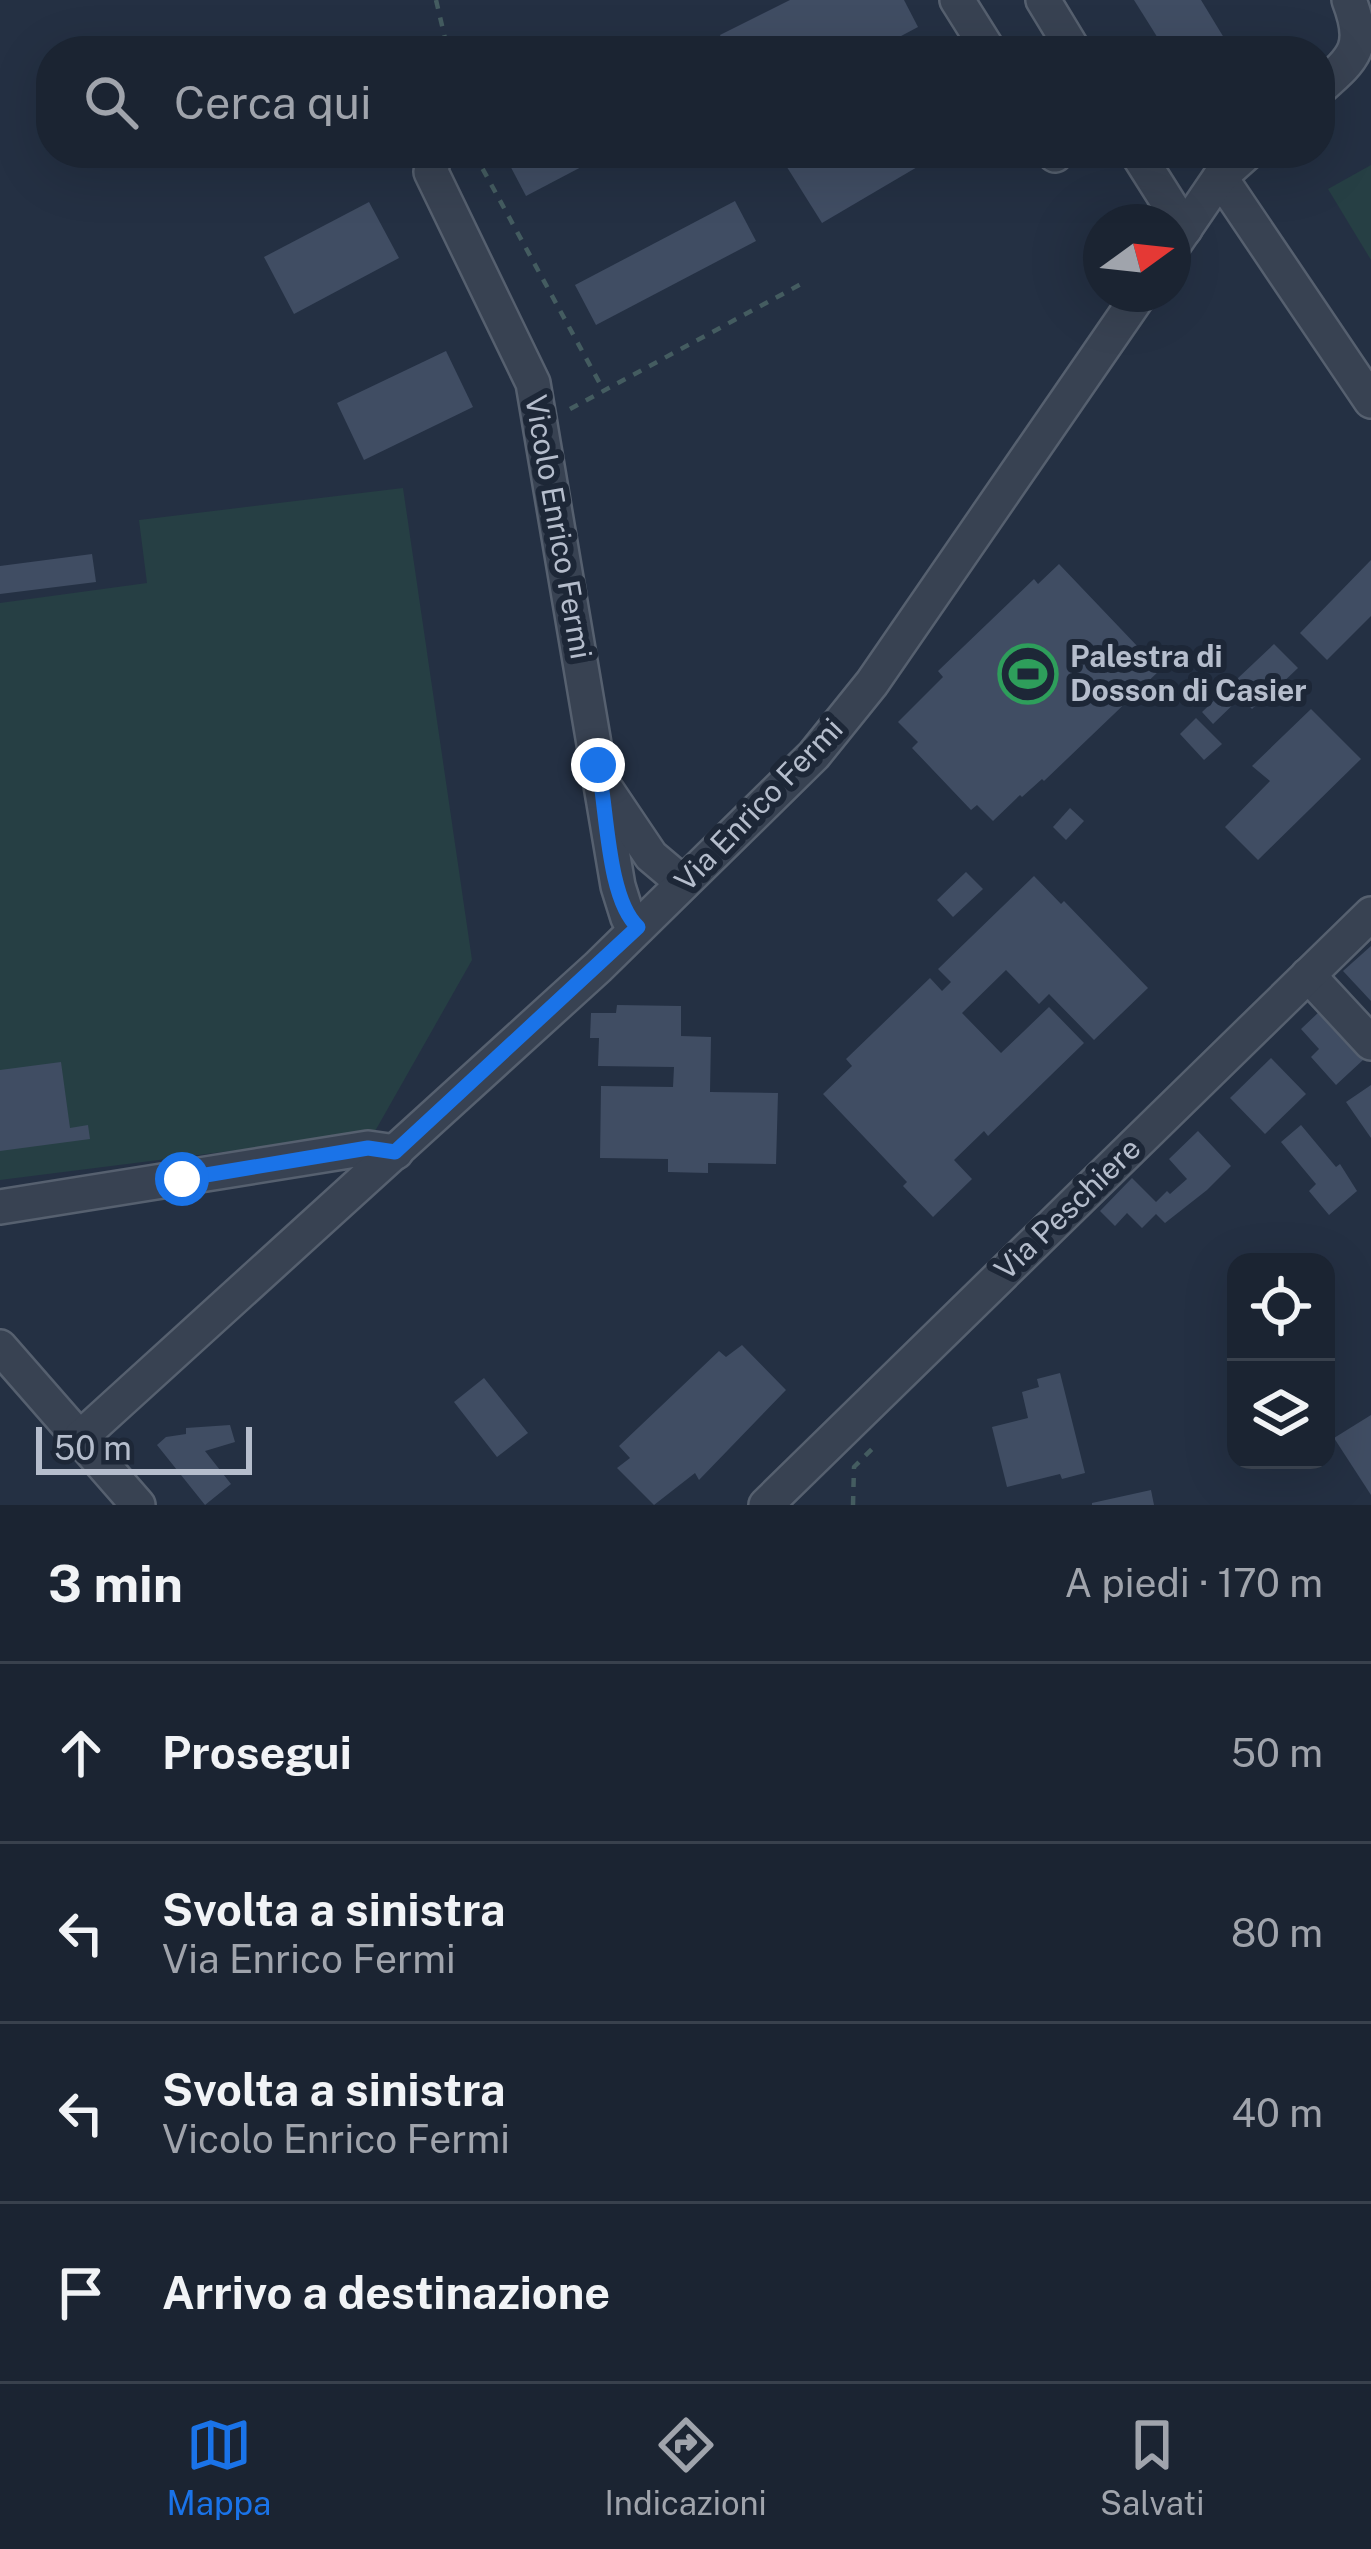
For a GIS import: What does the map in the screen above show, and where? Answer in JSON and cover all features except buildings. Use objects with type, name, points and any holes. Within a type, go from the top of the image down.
[{"type":"street","points":[[1043,0],[1065,36]]},
{"type":"street","points":[[1335,73],[1365,40],[1349,0]]},
{"type":"street","points":[[972,5],[983,36]]},
{"type":"street","name":"Vicolo Enrico Fermi","points":[[432,168],[533,383],[618,886],[628,918],[638,927]]},
{"type":"street","points":[[1145,168],[1163,204]]},
{"type":"street","points":[[1191,219],[1230,168]]},
{"type":"street","points":[[1220,177],[1371,401]]},
{"type":"street","name":"Via Enrico Fermi","points":[[81,1437],[598,968],[814,755],[872,683],[1128,312]]},
{"type":"street","name":"Vicolo Enrico Fermi","points":[[601,780],[651,856],[683,883]]},
{"type":"street","name":"Via Peschiere","points":[[766,1505],[801,1493],[1371,914]]},
{"type":"street","points":[[1308,975],[1371,1043]]},
{"type":"street","points":[[0,1207],[368,1148],[395,1152]]},
{"type":"street","points":[[0,1347],[138,1505]]},
{"type":"path","points":[[436,0],[444,36]]},
{"type":"path","points":[[482,168],[604,391]]},
{"type":"path","points":[[567,417],[571,408],[802,283]]},
{"type":"green space","points":[[1371,165],[1371,260],[1328,189]]},
{"type":"green space","points":[[403,488],[472,960],[374,1133],[0,1180],[0,603],[147,583],[139,520]]},
{"type":"place","name":"Palestra di Dosson di Casier","points":[[1028,674]]},
{"type":"route","points":[[182,1179],[368,1148],[395,1152],[598,968],[638,927],[628,918],[618,886],[598,765]]}]
